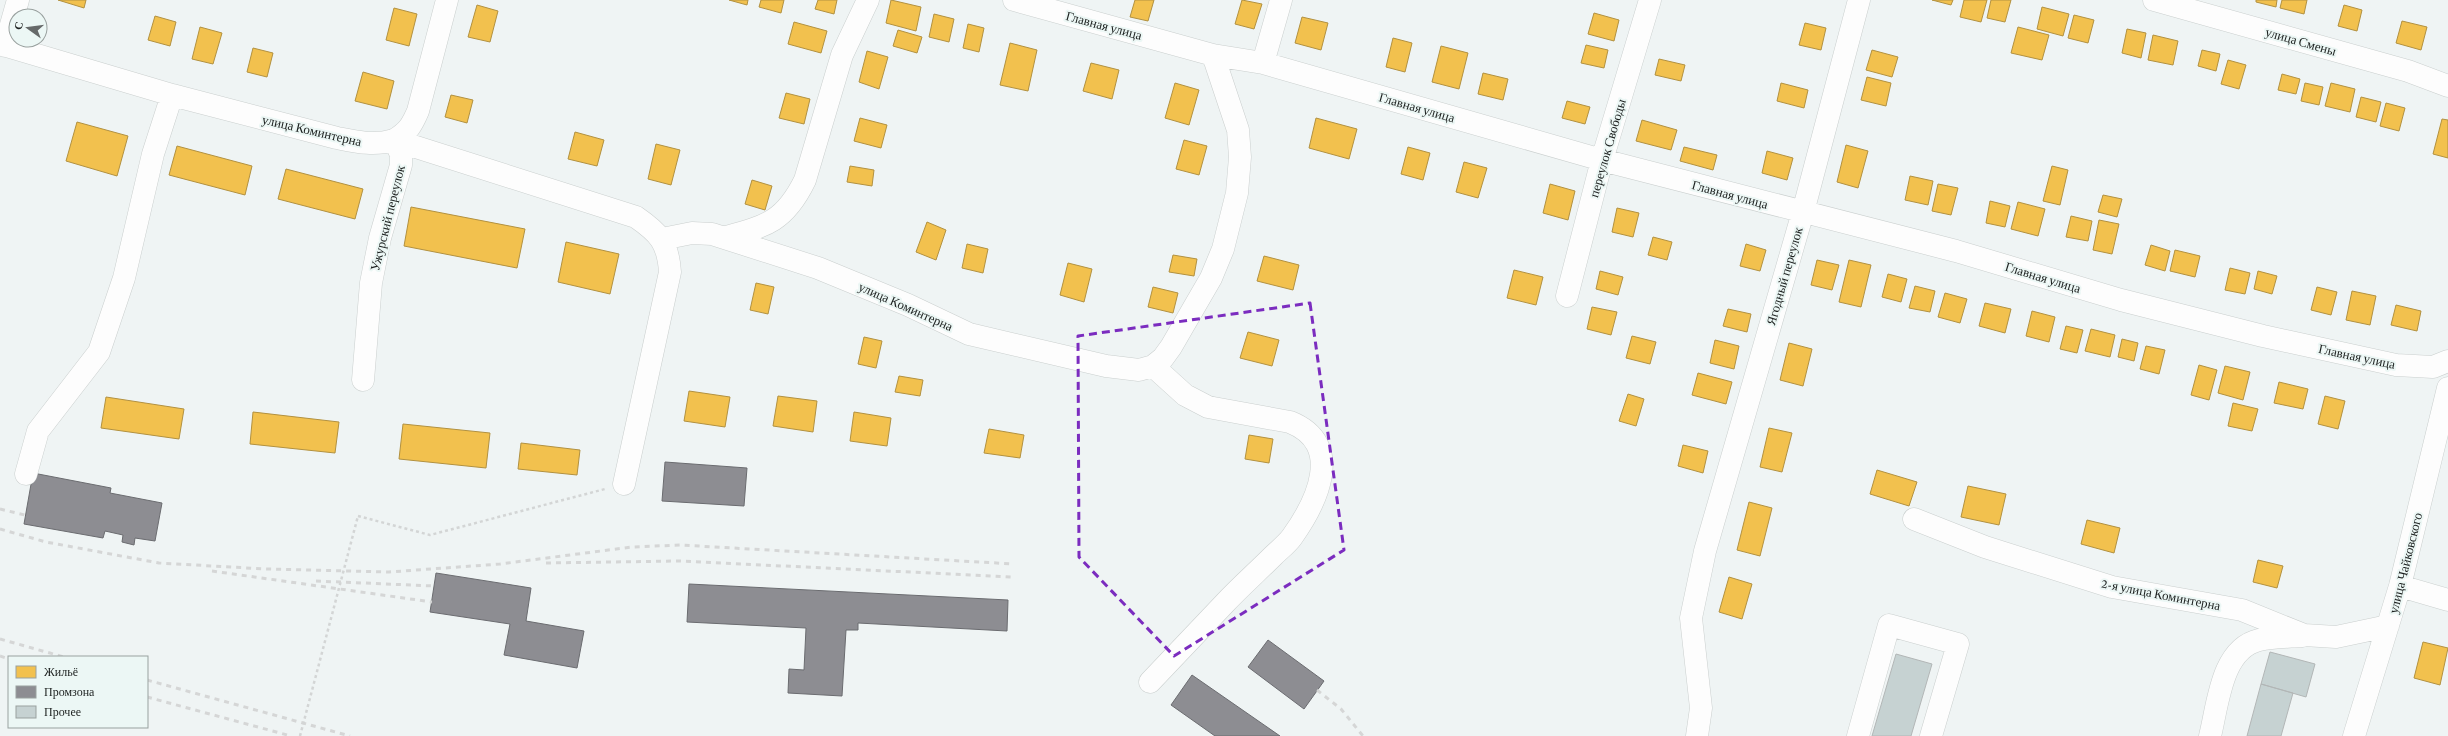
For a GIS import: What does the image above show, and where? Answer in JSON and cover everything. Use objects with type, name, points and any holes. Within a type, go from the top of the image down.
[{"type":"street","points":[[2,45],[18,0]]},
{"type":"street","points":[[394,140],[405,134],[412,126],[418,111],[447,0]]},
{"type":"street","points":[[726,237],[763,227],[776,219],[797,196],[805,180],[842,55],[868,0]]},
{"type":"street","name":"Главная улица","points":[[1014,0],[1213,55],[1263,63],[1602,160],[1956,251],[2121,300],[2348,355],[2420,368],[2433,367],[2448,361]]},
{"type":"street","points":[[1263,63],[1281,0]]},
{"type":"street","name":"переулок Свободы","points":[[1567,296],[1602,160],[1650,0]]},
{"type":"street","name":"Ягодный переулок","points":[[1696,736],[1701,708],[1692,618],[1705,551],[1802,212],[1858,0]]},
{"type":"street","name":"улица Смены","points":[[2154,0],[2196,5],[2448,86]]},
{"type":"street","name":"улица Коминтерна","points":[[2,45],[172,95],[338,138],[365,144],[382,144],[394,140],[620,210],[636,217],[653,228],[662,239],[669,255],[670,272],[624,484]]},
{"type":"street","points":[[1150,682],[1226,602],[1292,538],[1314,499],[1323,470],[1319,451],[1311,434],[1303,428],[1290,422],[1202,404],[1185,395],[1153,366],[1163,358],[1171,347],[1211,278],[1223,249],[1237,193],[1240,157],[1238,130],[1213,55]]},
{"type":"street","points":[[26,474],[38,431],[98,352],[124,278],[153,154],[172,95]]},
{"type":"street","name":"Ужурский переулок","points":[[363,380],[371,283],[380,238],[401,165],[401,154],[394,140]]},
{"type":"street","name":"улица Коминтерна","points":[[662,239],[701,232],[726,237],[818,268],[908,305],[969,334],[1106,366],[1139,370],[1153,366]]},
{"type":"street","name":"улица Чайковского","points":[[2354,736],[2400,586],[2448,388]]},
{"type":"street","name":"2-я улица Коминтерна","points":[[1914,519],[1985,547],[2112,587],[2242,610],[2304,635],[2336,637],[2388,626]]},
{"type":"street","points":[[2400,586],[2448,600]]},
{"type":"street","points":[[1858,736],[1889,625],[1958,644],[1931,736]]},
{"type":"street","points":[[2210,736],[2226,675],[2231,662],[2240,650],[2258,640],[2304,635]]},
{"type":"path","points":[[300,736],[358,516],[430,535],[624,484]]},
{"type":"highlighted area","points":[[1310,303],[1344,550],[1174,656],[1079,557],[1078,336]]},
{"type":"building: Жильё","points":[[58,0],[86,0],[84,8]]},
{"type":"building: Жильё","points":[[729,0],[748,0],[747,5]]},
{"type":"building: Жильё","points":[[761,0],[784,0],[781,13],[759,7]]},
{"type":"building: Жильё","points":[[818,0],[837,0],[834,14],[815,9]]},
{"type":"building: Жильё","points":[[891,0],[921,7],[916,31],[886,23]]},
{"type":"building: Жильё","points":[[1135,0],[1154,0],[1148,21],[1130,17]]},
{"type":"building: Жильё","points":[[1242,0],[1262,4],[1254,29],[1235,24]]},
{"type":"building: Жильё","points":[[1932,0],[1953,0],[1951,5]]},
{"type":"building: Жильё","points":[[1964,0],[1987,0],[1981,22],[1960,17]]},
{"type":"building: Жильё","points":[[1991,0],[2011,0],[2005,22],[1987,18]]},
{"type":"building: Жильё","points":[[2256,0],[2277,0],[2276,7],[2256,2]]},
{"type":"building: Жильё","points":[[2282,0],[2307,0],[2304,14],[2280,8]]},
{"type":"building: Жильё","points":[[477,5],[498,11],[490,42],[468,37]]},
{"type":"building: Жильё","points":[[2344,5],[2362,10],[2357,31],[2338,26]]},
{"type":"building: Жильё","points":[[2042,7],[2069,14],[2063,36],[2037,29]]},
{"type":"building: Жильё","points":[[394,8],[417,14],[409,46],[386,40]]},
{"type":"building: Жильё","points":[[1594,13],[1619,20],[1614,41],[1588,34]]},
{"type":"building: Жильё","points":[[934,14],[954,19],[949,42],[929,37]]},
{"type":"building: Жильё","points":[[2074,15],[2094,20],[2088,43],[2068,38]]},
{"type":"building: Жильё","points":[[155,16],[176,22],[170,46],[148,40]]},
{"type":"building: Жильё","points":[[1302,17],[1328,23],[1321,50],[1295,43]]},
{"type":"building: Жильё","points":[[2402,21],[2427,27],[2421,50],[2396,43]]},
{"type":"building: Жильё","points":[[794,22],[827,31],[821,53],[788,44]]},
{"type":"building: Жильё","points":[[1805,23],[1826,28],[1821,50],[1799,45]]},
{"type":"building: Жильё","points":[[968,24],[984,28],[979,52],[963,48]]},
{"type":"building: Жильё","points":[[200,27],[222,33],[213,64],[192,59]]},
{"type":"building: Жильё","points":[[2018,27],[2049,35],[2042,60],[2011,53]]},
{"type":"building: Жильё","points":[[2127,29],[2146,33],[2141,58],[2122,53]]},
{"type":"building: Жильё","points":[[898,30],[922,37],[917,53],[893,46]]},
{"type":"building: Жильё","points":[[2153,35],[2178,41],[2173,65],[2148,60]]},
{"type":"building: Жильё","points":[[1393,38],[1412,43],[1405,72],[1386,67]]},
{"type":"building: Жильё","points":[[1010,43],[1037,50],[1028,91],[1000,85]]},
{"type":"building: Жильё","points":[[1586,45],[1608,50],[1604,68],[1581,63]]},
{"type":"building: Жильё","points":[[1441,46],[1468,53],[1459,89],[1432,82]]},
{"type":"building: Жильё","points":[[253,48],[273,53],[267,77],[247,72]]},
{"type":"building: Жильё","points":[[1872,50],[1898,57],[1892,77],[1866,70]]},
{"type":"building: Жильё","points":[[2202,50],[2220,54],[2216,71],[2198,66]]},
{"type":"building: Жильё","points":[[867,51],[888,57],[879,89],[859,82]]},
{"type":"building: Жильё","points":[[1659,59],[1685,65],[1681,81],[1655,75]]},
{"type":"building: Жильё","points":[[2228,60],[2246,65],[2239,89],[2221,84]]},
{"type":"building: Жильё","points":[[1091,63],[1119,70],[1112,99],[1083,91]]},
{"type":"building: Жильё","points":[[363,72],[394,81],[387,109],[355,101]]},
{"type":"building: Жильё","points":[[1483,73],[1508,79],[1503,100],[1478,94]]},
{"type":"building: Жильё","points":[[2282,74],[2300,79],[2296,94],[2278,90]]},
{"type":"building: Жильё","points":[[1867,77],[1891,83],[1886,106],[1861,100]]},
{"type":"building: Жильё","points":[[1175,83],[1199,90],[1189,125],[1165,118]]},
{"type":"building: Жильё","points":[[1781,83],[1808,90],[1804,108],[1777,101]]},
{"type":"building: Жильё","points":[[2305,83],[2323,87],[2319,105],[2301,101]]},
{"type":"building: Жильё","points":[[2331,83],[2355,89],[2350,112],[2325,106]]},
{"type":"building: Жильё","points":[[786,93],[810,99],[804,124],[779,118]]},
{"type":"building: Жильё","points":[[451,95],[473,100],[467,123],[445,117]]},
{"type":"building: Жильё","points":[[2361,97],[2381,102],[2376,122],[2356,117]]},
{"type":"building: Жильё","points":[[1567,101],[1590,107],[1585,124],[1562,118]]},
{"type":"building: Жильё","points":[[2386,103],[2405,108],[2399,131],[2380,126]]},
{"type":"building: Жильё","points":[[860,118],[887,125],[881,148],[854,141]]},
{"type":"building: Жильё","points":[[1316,118],[1357,129],[1349,159],[1309,148]]},
{"type":"building: Жильё","points":[[2442,119],[2448,120],[2448,158],[2433,154]]},
{"type":"building: Жильё","points":[[1642,120],[1677,130],[1671,150],[1636,141]]},
{"type":"building: Жильё","points":[[77,122],[128,136],[117,176],[66,161]]},
{"type":"building: Жильё","points":[[575,132],[604,140],[597,166],[568,159]]},
{"type":"building: Жильё","points":[[1184,140],[1207,146],[1199,175],[1176,169]]},
{"type":"building: Жильё","points":[[656,144],[680,150],[671,185],[648,179]]},
{"type":"building: Жильё","points":[[1846,145],[1868,151],[1858,188],[1837,182]]},
{"type":"building: Жильё","points":[[177,146],[252,166],[245,195],[169,175]]},
{"type":"building: Жильё","points":[[1408,147],[1430,153],[1423,180],[1401,174]]},
{"type":"building: Жильё","points":[[1684,147],[1717,155],[1713,170],[1680,161]]},
{"type":"building: Жильё","points":[[1767,151],[1793,158],[1787,180],[1762,173]]},
{"type":"building: Жильё","points":[[1464,162],[1487,168],[1478,198],[1456,192]]},
{"type":"building: Жильё","points":[[850,166],[874,170],[872,186],[847,182]]},
{"type":"building: Жильё","points":[[2052,166],[2068,170],[2060,205],[2043,201]]},
{"type":"building: Жильё","points":[[286,169],[363,189],[355,219],[278,199]]},
{"type":"building: Жильё","points":[[1910,176],[1933,181],[1928,205],[1905,200]]},
{"type":"building: Жильё","points":[[752,180],[772,186],[765,210],[745,204]]},
{"type":"building: Жильё","points":[[1550,184],[1575,191],[1568,220],[1543,213]]},
{"type":"building: Жильё","points":[[1938,184],[1958,188],[1951,215],[1932,211]]},
{"type":"building: Жильё","points":[[2103,195],[2122,199],[2117,217],[2098,212]]},
{"type":"building: Жильё","points":[[1990,201],[2010,206],[2005,227],[1986,223]]},
{"type":"building: Жильё","points":[[2018,202],[2045,209],[2038,236],[2011,229]]},
{"type":"building: Жильё","points":[[411,207],[525,229],[517,268],[404,246]]},
{"type":"building: Жильё","points":[[1617,208],[1639,213],[1633,237],[1612,232]]},
{"type":"building: Жильё","points":[[2071,216],[2092,221],[2088,241],[2066,237]]},
{"type":"building: Жильё","points":[[2099,220],[2119,224],[2112,254],[2093,250]]},
{"type":"building: Жильё","points":[[927,222],[946,230],[936,260],[916,252]]},
{"type":"building: Жильё","points":[[1653,237],[1672,242],[1667,260],[1648,255]]},
{"type":"building: Жильё","points":[[566,242],[619,254],[610,294],[558,282]]},
{"type":"building: Жильё","points":[[967,244],[988,249],[983,273],[962,268]]},
{"type":"building: Жильё","points":[[1746,244],[1766,250],[1760,271],[1740,266]]},
{"type":"building: Жильё","points":[[2151,245],[2170,251],[2165,271],[2145,265]]},
{"type":"building: Жильё","points":[[2175,250],[2200,256],[2195,277],[2170,271]]},
{"type":"building: Жильё","points":[[1173,255],[1197,259],[1194,276],[1169,272]]},
{"type":"building: Жильё","points":[[1264,256],[1299,265],[1293,290],[1257,281]]},
{"type":"building: Жильё","points":[[1817,260],[1839,265],[1832,290],[1811,285]]},
{"type":"building: Жильё","points":[[1849,260],[1871,265],[1861,307],[1839,302]]},
{"type":"building: Жильё","points":[[1068,263],[1092,269],[1084,302],[1060,295]]},
{"type":"building: Жильё","points":[[2230,268],[2250,273],[2245,294],[2225,290]]},
{"type":"building: Жильё","points":[[1514,270],[1543,277],[1536,305],[1507,298]]},
{"type":"building: Жильё","points":[[1600,271],[1623,277],[1618,295],[1596,289]]},
{"type":"building: Жильё","points":[[2258,271],[2277,276],[2272,294],[2254,289]]},
{"type":"building: Жильё","points":[[1888,274],[1907,279],[1901,302],[1882,297]]},
{"type":"building: Жильё","points":[[756,283],[774,287],[768,314],[750,310]]},
{"type":"building: Жильё","points":[[1915,286],[1935,291],[1930,312],[1909,308]]},
{"type":"building: Жильё","points":[[1153,287],[1178,293],[1173,313],[1148,307]]},
{"type":"building: Жильё","points":[[2317,287],[2337,292],[2331,315],[2311,310]]},
{"type":"building: Жильё","points":[[2352,291],[2376,296],[2370,325],[2346,320]]},
{"type":"building: Жильё","points":[[1945,293],[1967,299],[1960,323],[1938,317]]},
{"type":"building: Жильё","points":[[1985,303],[2011,309],[2005,333],[1979,326]]},
{"type":"building: Жильё","points":[[2396,305],[2421,311],[2417,331],[2391,325]]},
{"type":"building: Жильё","points":[[1592,307],[1617,312],[1611,335],[1587,329]]},
{"type":"building: Жильё","points":[[1728,309],[1751,314],[1747,332],[1723,326]]},
{"type":"building: Жильё","points":[[2032,311],[2055,317],[2049,342],[2026,336]]},
{"type":"building: Жильё","points":[[2066,326],[2083,330],[2077,353],[2060,349]]},
{"type":"building: Жильё","points":[[2091,329],[2115,335],[2110,357],[2085,351]]},
{"type":"building: Жильё","points":[[1248,332],[1279,340],[1272,366],[1240,358]]},
{"type":"building: Жильё","points":[[1632,336],[1656,342],[1650,364],[1626,358]]},
{"type":"building: Жильё","points":[[864,337],[882,341],[876,368],[858,364]]},
{"type":"building: Жильё","points":[[2122,339],[2138,343],[2134,361],[2118,357]]},
{"type":"building: Жильё","points":[[1715,340],[1739,346],[1734,369],[1710,363]]},
{"type":"building: Жильё","points":[[1789,343],[1812,349],[1803,386],[1780,380]]},
{"type":"building: Жильё","points":[[2146,346],[2165,350],[2159,374],[2140,369]]},
{"type":"building: Жильё","points":[[2199,365],[2217,370],[2209,400],[2191,395]]},
{"type":"building: Жильё","points":[[2225,366],[2250,372],[2243,400],[2218,393]]},
{"type":"building: Жильё","points":[[1698,373],[1732,382],[1726,404],[1692,395]]},
{"type":"building: Жильё","points":[[899,376],[923,380],[920,396],[895,392]]},
{"type":"building: Жильё","points":[[2279,382],[2308,389],[2303,409],[2274,403]]},
{"type":"building: Жильё","points":[[689,391],[730,397],[725,427],[684,421]]},
{"type":"building: Жильё","points":[[1628,394],[1644,399],[1636,426],[1619,421]]},
{"type":"building: Жильё","points":[[778,396],[817,401],[813,432],[773,426]]},
{"type":"building: Жильё","points":[[2325,396],[2345,401],[2338,429],[2318,424]]},
{"type":"building: Жильё","points":[[106,397],[184,409],[179,439],[101,428]]},
{"type":"building: Жильё","points":[[2233,403],[2258,409],[2252,431],[2228,426]]},
{"type":"building: Жильё","points":[[253,412],[339,422],[335,453],[250,444]]},
{"type":"building: Жильё","points":[[854,412],[891,418],[887,446],[850,441]]},
{"type":"building: Жильё","points":[[403,424],[490,433],[486,468],[399,459]]},
{"type":"building: Жильё","points":[[1769,428],[1792,433],[1782,472],[1760,467]]},
{"type":"building: Жильё","points":[[989,429],[1024,435],[1020,458],[984,453]]},
{"type":"building: Жильё","points":[[1249,435],[1273,439],[1269,463],[1245,459]]},
{"type":"building: Жильё","points":[[521,443],[580,450],[577,475],[518,469]]},
{"type":"building: Жильё","points":[[1683,445],[1708,451],[1703,473],[1678,466]]},
{"type":"building: Жильё","points":[[1877,470],[1917,482],[1909,506],[1870,494]]},
{"type":"building: Жильё","points":[[1968,486],[2006,494],[1999,525],[1961,517]]},
{"type":"building: Жильё","points":[[1749,502],[1772,508],[1760,556],[1737,550]]},
{"type":"building: Жильё","points":[[2087,520],[2120,528],[2114,553],[2081,544]]},
{"type":"building: Жильё","points":[[2258,560],[2283,566],[2277,588],[2253,582]]},
{"type":"building: Жильё","points":[[1729,577],[1752,584],[1742,619],[1719,612]]},
{"type":"building: Жильё","points":[[2423,642],[2448,648],[2440,685],[2414,678]]},
{"type":"building: Промзона","points":[[665,462],[747,468],[744,506],[662,501]]},
{"type":"building: Промзона","points":[[33,473],[111,488],[110,493],[162,503],[155,541],[135,538],[134,545],[122,542],[123,535],[105,531],[103,538],[24,524]]},
{"type":"building: Промзона","points":[[436,573],[531,588],[526,621],[584,631],[577,668],[504,655],[510,624],[430,612]]},
{"type":"building: Промзона","points":[[689,584],[1008,600],[1007,631],[858,623],[858,630],[846,630],[842,696],[788,693],[789,669],[804,670],[806,628],[687,622]]},
{"type":"building: Промзона","points":[[1268,640],[1324,681],[1304,709],[1248,667]]},
{"type":"building: Промзона","points":[[1192,675],[1280,736],[1215,736],[1171,705]]},
{"type":"building: Прочее","points":[[2270,652],[2315,664],[2306,697],[2261,684]]},
{"type":"building: Прочее","points":[[1896,654],[1932,664],[1911,736],[1872,736]]},
{"type":"building: Прочее","points":[[2261,684],[2293,693],[2281,736],[2247,736]]},
{"type":"railway","points":[[0,509],[25,515]]},
{"type":"railway","points":[[0,529],[46,542],[159,563],[266,569],[389,572],[500,564],[632,547],[680,545],[1014,564]]},
{"type":"railway","points":[[546,563],[679,561],[1013,577]]},
{"type":"railway","points":[[212,571],[432,602]]},
{"type":"railway","points":[[316,581],[434,586]]},
{"type":"railway","points":[[0,639],[60,656]]},
{"type":"railway","points":[[0,656],[8,659]]},
{"type":"railway","points":[[148,680],[350,736]]},
{"type":"railway","points":[[1317,690],[1341,709],[1363,736]]},
{"type":"railway","points":[[148,697],[291,736]]}]
